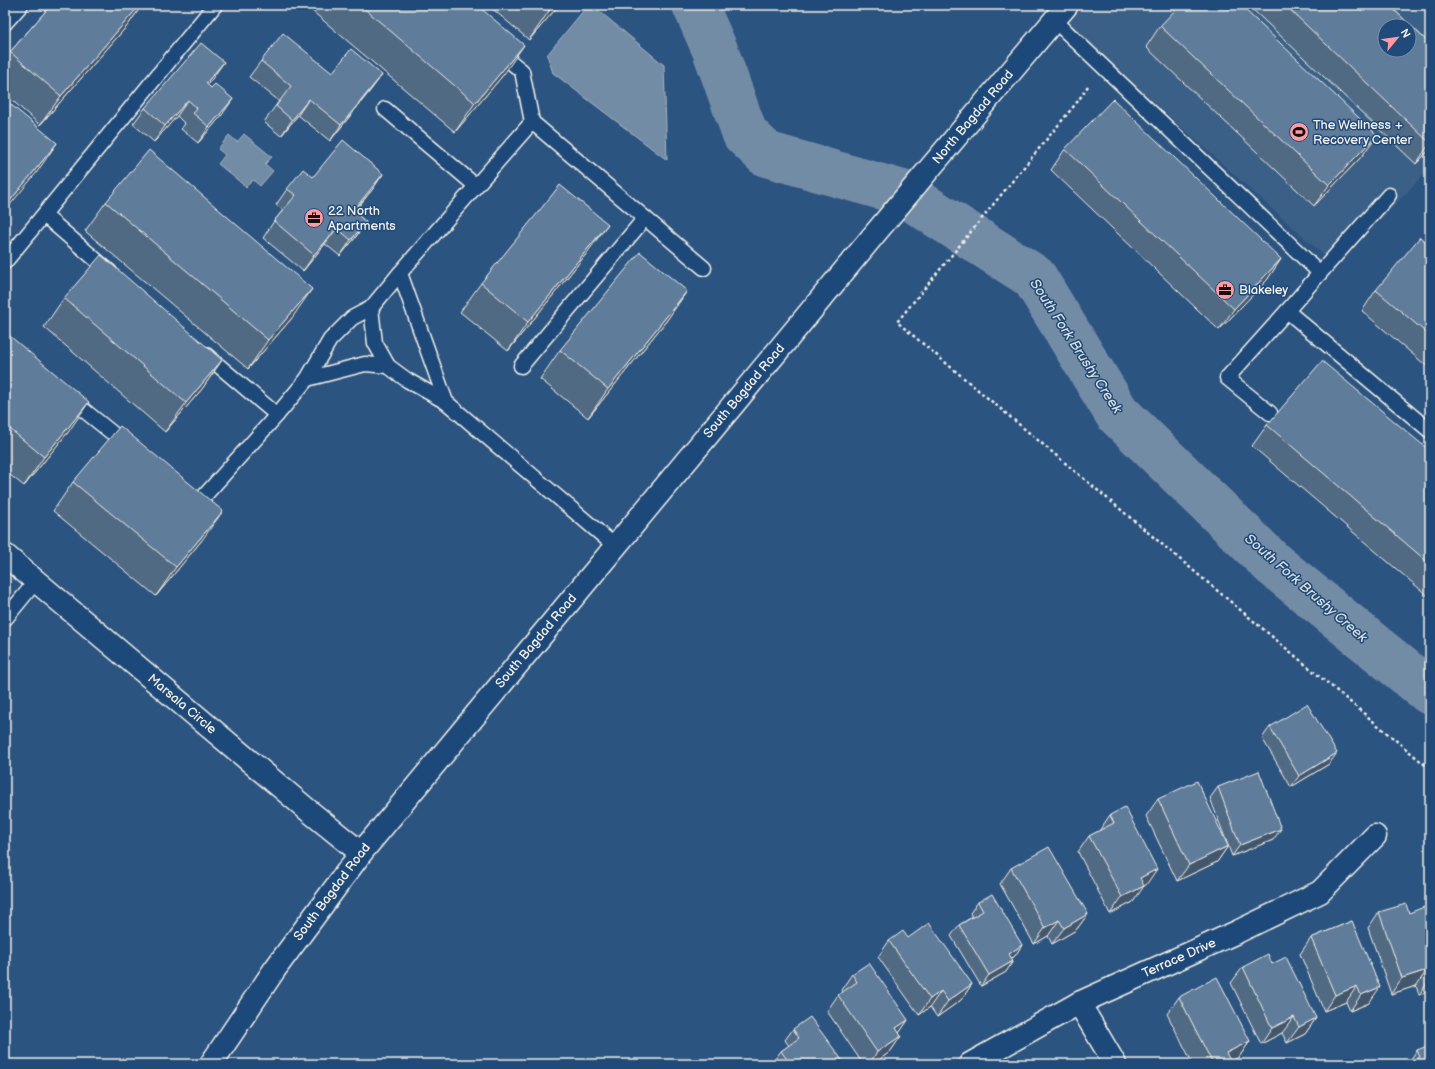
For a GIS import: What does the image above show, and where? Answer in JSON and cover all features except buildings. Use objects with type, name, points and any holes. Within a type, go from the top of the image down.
[{"type":"main road","name":"North Bagdad Road","points":[[878,230],[1060,13]]},
{"type":"main road","name":"South Bagdad Road","points":[[211,1064],[275,969],[361,853],[878,230]]},
{"type":"main road","name":"Marsala Circle","points":[[5,555],[291,796],[361,853]]},
{"type":"main road","name":"Terrace Drive","points":[[970,1064],[1079,1004],[1230,936],[1320,892],[1375,836]]},
{"type":"main road","points":[[1079,1004],[1115,1064]]},
{"type":"lane","points":[[5,23],[21,5]]},
{"type":"lane","points":[[5,262],[215,5]]},
{"type":"lane","points":[[1060,13],[1320,273]]},
{"type":"lane","points":[[487,43],[522,71],[532,122],[704,268]]},
{"type":"lane","points":[[385,109],[476,186]]},
{"type":"lane","points":[[180,488],[198,503],[277,415],[307,379],[330,340],[352,318],[371,308],[532,122]]},
{"type":"lane","points":[[1270,413],[1227,378],[1389,195]]},
{"type":"lane","points":[[44,215],[122,282]]},
{"type":"lane","points":[[522,366],[645,218]]},
{"type":"lane","points":[[400,273],[446,402]]},
{"type":"lane","points":[[371,308],[375,343],[388,366],[407,380],[446,402],[615,546]]},
{"type":"lane","points":[[1287,311],[1430,431]]},
{"type":"lane","points":[[193,343],[277,415]]},
{"type":"lane","points":[[307,379],[365,364],[388,366]]},
{"type":"lane","points":[[59,390],[138,454]]},
{"type":"lane","points":[[5,619],[36,581]]},
{"type":"path","points":[[1088,86],[1078,101],[897,322],[1430,769]]},
{"type":"shaded area","points":[[588,5],[592,5],[664,65],[667,160],[553,73],[547,55]]},
{"type":"shaded area","points":[[1067,5],[1430,5],[1430,168],[1336,266],[1058,16]]},
{"type":"shaded area","points":[[244,134],[272,157],[265,164],[273,171],[260,186],[253,180],[246,187],[218,164],[225,155],[218,149],[229,135],[237,142]]},
{"type":"waterway","name":"South Fork Brushy Creek","points":[[695,5],[715,50],[745,134],[766,154],[903,193],[1034,277],[1117,413],[1273,564],[1430,692]]},
{"type":"place","name":"The Wellness + Recovery Center","points":[[1299,132]]},
{"type":"place","name":"22 North Apartments","points":[[314,218]]},
{"type":"place","name":"Blakeley","points":[[1225,290]]}]
